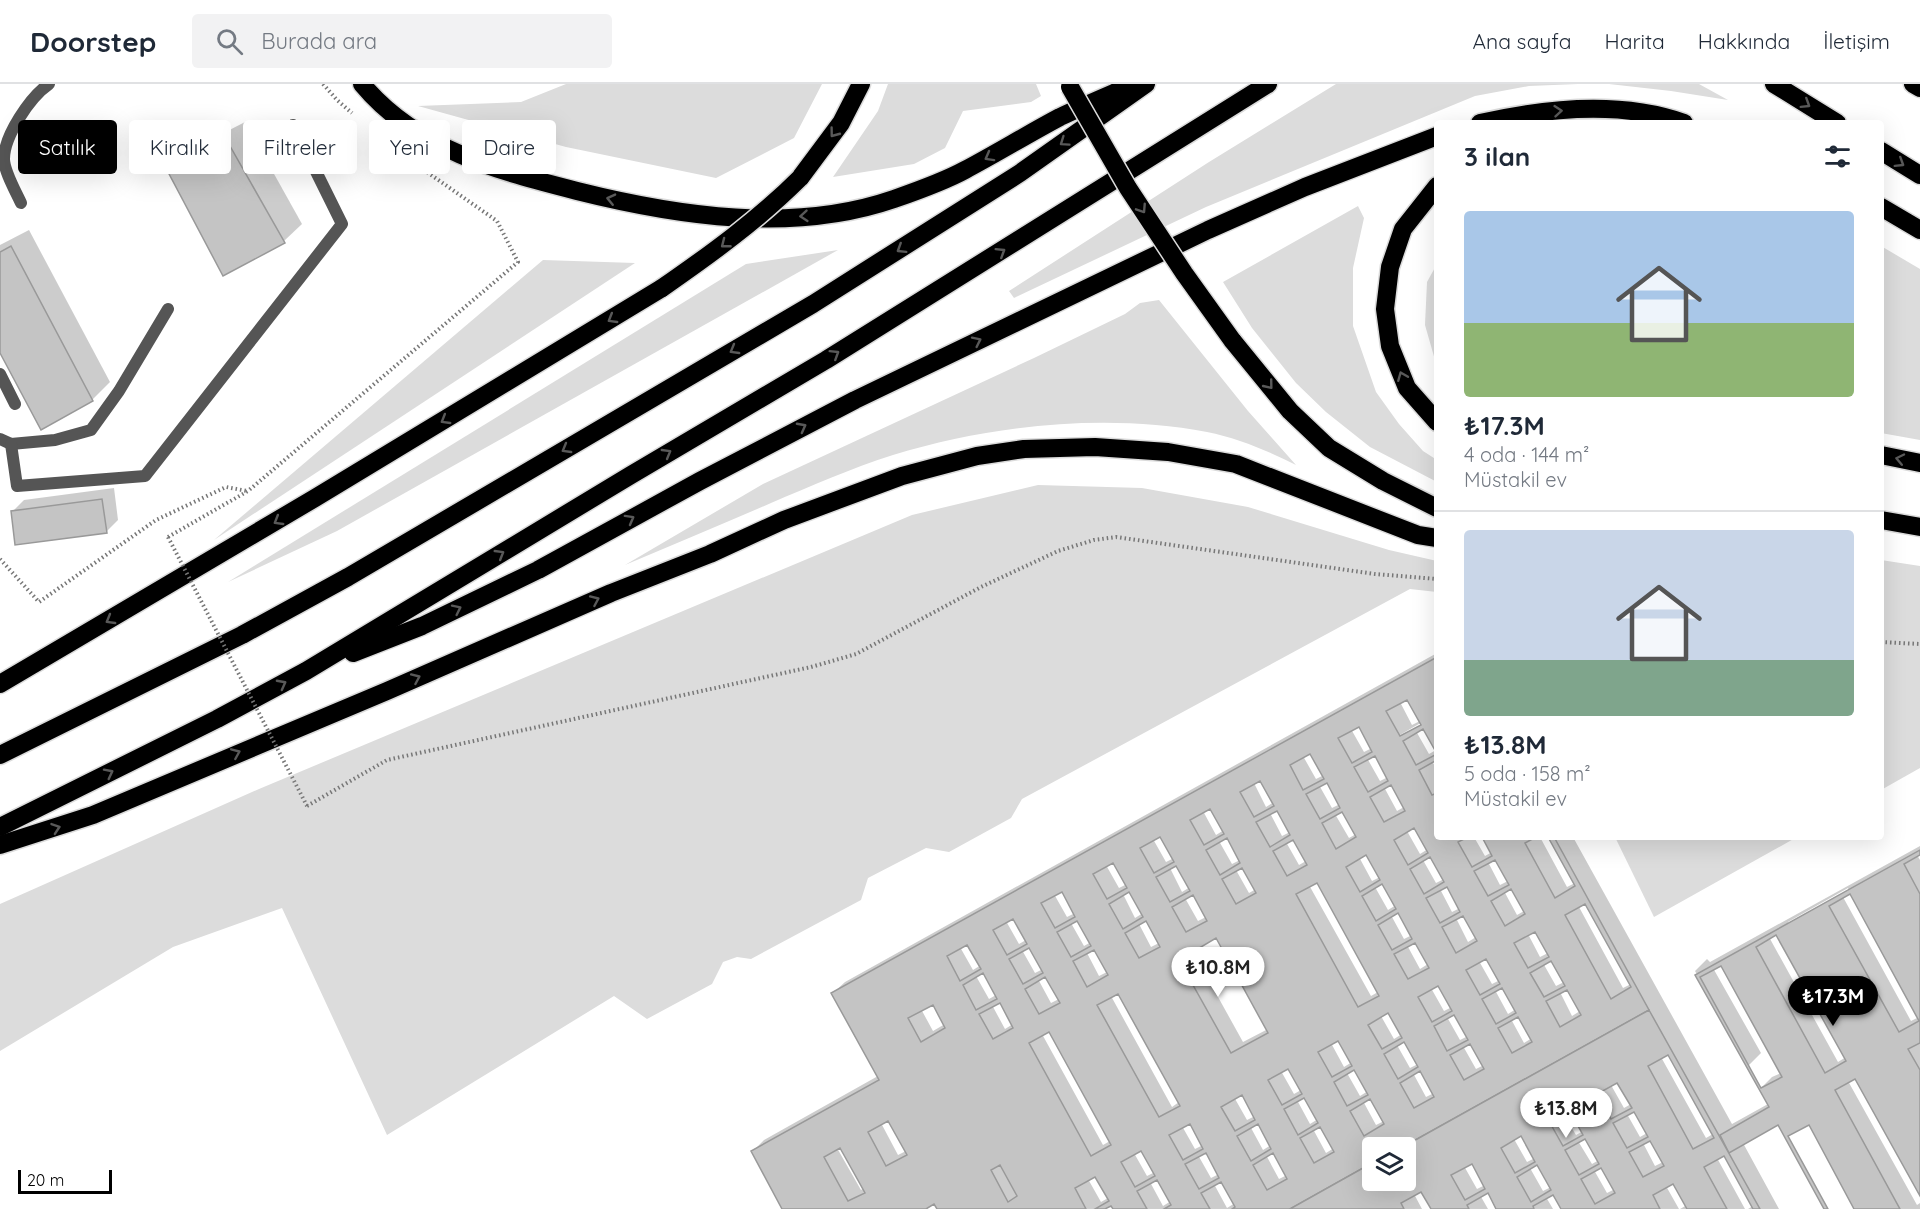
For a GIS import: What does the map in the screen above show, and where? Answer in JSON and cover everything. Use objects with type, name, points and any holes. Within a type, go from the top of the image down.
[{"type":"highway","points":[[362,84],[376,100],[414,131],[451,151],[495,169],[617,201],[698,215],[743,218],[837,213],[892,200],[963,171],[1061,117],[1135,84]]},
{"type":"highway","points":[[0,684],[315,498],[662,288],[721,247],[770,208],[800,178],[841,123],[861,84]]},
{"type":"highway","points":[[0,755],[242,635],[348,577],[813,304],[1020,172],[1146,84]]},
{"type":"highway","points":[[0,827],[217,719],[306,671],[826,360],[1268,84]]},
{"type":"highway","points":[[1774,84],[1832,120]]},
{"type":"highway","points":[[1913,84],[1920,88]]},
{"type":"highway","points":[[1069,85],[1128,188],[1184,273],[1232,340],[1290,411],[1329,448],[1383,482],[1434,507]]},
{"type":"highway","points":[[1493,120],[1519,114],[1614,109],[1673,120]]},
{"type":"highway","points":[[306,671],[422,626],[538,570],[700,481],[855,400],[1208,230],[1305,187],[1434,137]]},
{"type":"highway","points":[[1884,153],[1920,175]]},
{"type":"highway","points":[[1434,190],[1403,229],[1390,267],[1385,309],[1390,346],[1407,388],[1434,419]]},
{"type":"highway","points":[[1884,209],[1920,230]]},
{"type":"highway","points":[[0,845],[93,815],[387,691],[611,593],[710,554],[784,520],[902,476],[977,456],[1024,449],[1095,447],[1167,452],[1236,464],[1418,535],[1434,538]]},
{"type":"highway","points":[[1884,456],[1920,464]]},
{"type":"highway","points":[[1884,521],[1920,527]]},
{"type":"lane","points":[[21,204],[4,162],[7,142],[18,121],[42,89],[49,84]]},
{"type":"lane","points":[[168,309],[119,391],[90,430],[55,440],[5,442],[17,486],[145,476],[342,224],[317,174]]},
{"type":"lane","points":[[0,374],[15,404]]},
{"type":"path","points":[[323,84],[353,114]]},
{"type":"path","points":[[430,174],[497,221],[518,262],[248,491],[168,537],[307,806],[387,760],[811,667],[856,654],[981,587],[1058,551],[1094,540],[1116,537],[1375,574],[1434,579]]},
{"type":"path","points":[[0,559],[39,602],[156,520],[226,487],[248,491]]},
{"type":"path","points":[[1884,642],[1920,644]]},
{"type":"shaded area","points":[[566,84],[822,84],[794,138],[716,178],[556,144],[556,120],[469,120],[418,106],[521,102]]},
{"type":"shaded area","points":[[888,84],[1036,84],[1041,96],[1031,102],[963,111],[945,148],[914,164],[833,177],[878,111]]},
{"type":"shaded area","points":[[1336,84],[1578,84],[1529,86],[1475,96],[1206,207],[1014,298],[1009,291],[1209,162]]},
{"type":"shaded area","points":[[1609,84],[1699,84],[1728,100],[1671,91]]},
{"type":"shaded area","points":[[1358,206],[1364,218],[1353,268],[1353,326],[1376,392],[1399,424],[1423,451],[1434,458],[1434,480],[1370,447],[1326,412],[1296,383],[1252,328],[1223,282]]},
{"type":"shaded area","points":[[1884,248],[1920,269],[1920,440],[1884,434]]},
{"type":"shaded area","points":[[838,250],[337,531],[228,582],[746,264]]},
{"type":"shaded area","points":[[543,260],[635,263],[214,540]]},
{"type":"shaded area","points":[[1434,269],[1434,356],[1425,325],[1427,282]]},
{"type":"shaded area","points":[[1159,300],[1248,411],[1296,465],[1230,438],[1168,426],[1089,423],[1009,430],[969,436],[878,460],[625,565],[763,484],[1034,358],[1125,314],[1140,303]]},
{"type":"shaded area","points":[[1038,485],[1142,488],[1248,507],[1389,550],[1434,560],[1434,592],[1410,589],[1022,799],[1011,818],[949,852],[926,848],[868,878],[861,900],[751,959],[737,957],[723,962],[712,984],[647,1019],[614,996],[387,1135],[282,908],[173,947],[0,1051],[0,904],[259,789],[912,515]]},
{"type":"shaded area","points":[[1884,560],[1920,566],[1920,768],[1884,788]]},
{"type":"shaded area","points":[[1616,840],[1792,840],[1654,917]]},
{"type":"building","points":[[231,148],[243,169],[243,174],[246,174],[285,243],[223,276],[169,174],[231,174]]},
{"type":"building","points":[[11,246],[93,401],[41,430],[0,353],[0,252]]},
{"type":"building","points":[[102,499],[107,533],[15,545],[11,511]]},
{"type":"building","points":[[1434,659],[1434,749],[1423,729],[1403,741],[1416,765],[1434,756],[1434,762],[1419,770],[1432,795],[1434,794],[1434,840],[1462,840],[1458,842],[1472,867],[1492,856],[1484,840],[1530,840],[1525,843],[1555,898],[1575,886],[1550,840],[1556,840],[1649,1010],[1416,1140],[1416,1137],[1362,1137],[1362,1169],[1290,1209],[1232,1209],[1235,1207],[1221,1182],[1201,1193],[1210,1209],[1164,1209],[1171,1205],[1157,1180],[1137,1191],[1147,1209],[1113,1209],[1111,1206],[1105,1209],[1095,1209],[1109,1201],[1095,1177],[1075,1188],[1086,1209],[937,1209],[934,1204],[926,1209],[782,1209],[751,1151],[879,1080],[831,993]],"holes":[[[1407,700],[1421,725],[1400,736],[1386,711]],[[1359,727],[1372,752],[1352,763],[1338,738]],[[1310,754],[1324,779],[1303,790],[1290,765]],[[1375,756],[1388,781],[1368,792],[1354,767]],[[1260,781],[1274,806],[1254,817],[1240,792]],[[1327,783],[1340,808],[1320,819],[1306,794]],[[1391,785],[1405,811],[1384,822],[1370,797]],[[1210,809],[1224,834],[1204,845],[1190,820]],[[1277,811],[1290,835],[1270,847],[1256,822]],[[1342,812],[1356,837],[1336,849],[1322,823]],[[1414,828],[1428,853],[1408,865],[1394,840]],[[1160,837],[1174,862],[1154,873],[1140,848]],[[1227,838],[1240,863],[1220,875],[1206,850]],[[1293,840],[1307,865],[1287,876],[1273,851]],[[1366,855],[1380,880],[1360,892],[1346,867]],[[1430,857],[1444,882],[1424,894],[1410,869]],[[1495,860],[1509,885],[1488,896],[1474,871]],[[1113,863],[1127,888],[1107,899],[1093,874]],[[1176,866],[1190,891],[1170,902],[1156,877]],[[1242,868],[1256,893],[1236,904],[1222,879]],[[1317,883],[1379,996],[1358,1007],[1296,894]],[[1382,884],[1396,909],[1376,921],[1362,896]],[[1447,887],[1460,912],[1440,923],[1426,898]],[[1511,889],[1525,914],[1505,926],[1491,901]],[[1062,892],[1075,917],[1055,928],[1041,903]],[[1129,892],[1143,917],[1123,929],[1109,904]],[[1193,895],[1207,921],[1186,932],[1172,907]],[[1585,904],[1631,987],[1611,999],[1565,915]],[[1398,913],[1412,939],[1392,950],[1378,925]],[[1463,916],[1477,941],[1456,953],[1442,927]],[[1013,919],[1027,944],[1007,955],[993,930]],[[1077,921],[1091,946],[1071,957],[1057,932]],[[1146,921],[1160,947],[1139,958],[1125,933]],[[1535,932],[1549,957],[1528,968],[1514,943]],[[1216,938],[1268,1033],[1231,1053],[1179,960]],[[1415,943],[1429,968],[1408,979],[1394,954]],[[967,945],[981,969],[960,981],[947,956]],[[1029,948],[1043,973],[1023,984],[1009,959]],[[1094,950],[1108,975],[1087,987],[1073,961]],[[1486,959],[1500,984],[1480,995],[1466,970]],[[1551,961],[1565,986],[1544,997],[1530,973]],[[983,973],[997,999],[976,1010],[963,985]],[[1045,977],[1060,1003],[1039,1014],[1025,989]],[[1438,986],[1452,1011],[1432,1022],[1418,997]],[[1502,988],[1516,1013],[1496,1024],[1482,999]],[[1567,990],[1581,1015],[1560,1027],[1546,1001]],[[1118,994],[1180,1106],[1159,1117],[1097,1005]],[[1000,1003],[1013,1028],[993,1039],[979,1014]],[[933,1005],[945,1028],[921,1042],[908,1018]],[[1388,1013],[1402,1038],[1382,1049],[1368,1025]],[[1454,1015],[1468,1040],[1447,1051],[1434,1026]],[[1518,1017],[1532,1042],[1512,1053],[1498,1028]],[[1049,1032],[1111,1145],[1091,1156],[1029,1043]],[[1338,1041],[1352,1066],[1332,1077],[1318,1052]],[[1404,1042],[1418,1067],[1398,1079],[1384,1054]],[[1470,1044],[1484,1069],[1464,1080],[1450,1055]],[[1288,1069],[1302,1094],[1282,1105],[1268,1080]],[[1354,1070],[1368,1095],[1347,1106],[1334,1082]],[[1420,1071],[1434,1097],[1414,1108],[1400,1083]],[[1242,1095],[1255,1120],[1235,1131],[1221,1107]],[[1304,1098],[1318,1123],[1298,1135],[1284,1109]],[[1370,1099],[1384,1124],[1364,1136],[1350,1111]],[[888,1121],[907,1155],[886,1166],[868,1132]],[[1190,1124],[1203,1149],[1183,1160],[1169,1135]],[[1258,1124],[1271,1149],[1251,1161],[1237,1136]],[[1320,1127],[1334,1152],[1314,1163],[1300,1138]],[[840,1148],[865,1193],[848,1201],[824,1157]],[[1141,1151],[1155,1176],[1135,1187],[1121,1162]],[[1206,1153],[1219,1178],[1199,1189],[1185,1164]],[[1273,1153],[1287,1179],[1267,1190],[1253,1165]],[[1000,1165],[1017,1196],[1008,1202],[991,1170]]]},
{"type":"building","points":[[1920,850],[1920,855],[1904,864],[1920,894],[1920,1043],[1908,1049],[1920,1070],[1920,1196],[1855,1079],[1835,1090],[1900,1209],[1854,1209],[1809,1125],[1788,1136],[1828,1209],[1824,1209],[1778,1125],[1729,1153],[1720,1135],[1769,1107],[1695,975]],"holes":[[[1850,894],[1919,1021],[1899,1032],[1829,906]],[[1776,935],[1846,1061],[1825,1073],[1756,947]],[[1721,966],[1782,1077],[1761,1088],[1700,977]]]},
{"type":"building","points":[[1649,1010],[1760,1209],[1753,1209],[1724,1156],[1704,1167],[1727,1209],[1687,1209],[1673,1184],[1653,1195],[1660,1209],[1561,1209],[1553,1195],[1533,1206],[1534,1209],[1496,1209],[1488,1193],[1467,1205],[1469,1209],[1431,1209],[1421,1192],[1401,1203],[1404,1209],[1290,1209],[1362,1169],[1362,1191],[1416,1191],[1416,1140]],"holes":[[[1668,1055],[1714,1138],[1693,1149],[1648,1066]],[[1617,1083],[1632,1108],[1611,1119],[1597,1094]],[[1569,1110],[1583,1135],[1563,1146],[1549,1121]],[[1634,1112],[1648,1137],[1627,1148],[1613,1123]],[[1521,1136],[1535,1162],[1515,1173],[1501,1148]],[[1585,1139],[1599,1164],[1579,1175],[1565,1150]],[[1650,1141],[1664,1166],[1643,1177],[1629,1152]],[[1472,1164],[1485,1189],[1465,1200],[1451,1175]],[[1537,1165],[1551,1190],[1531,1202],[1517,1177]],[[1601,1168],[1615,1193],[1595,1204],[1581,1179]]]}]
